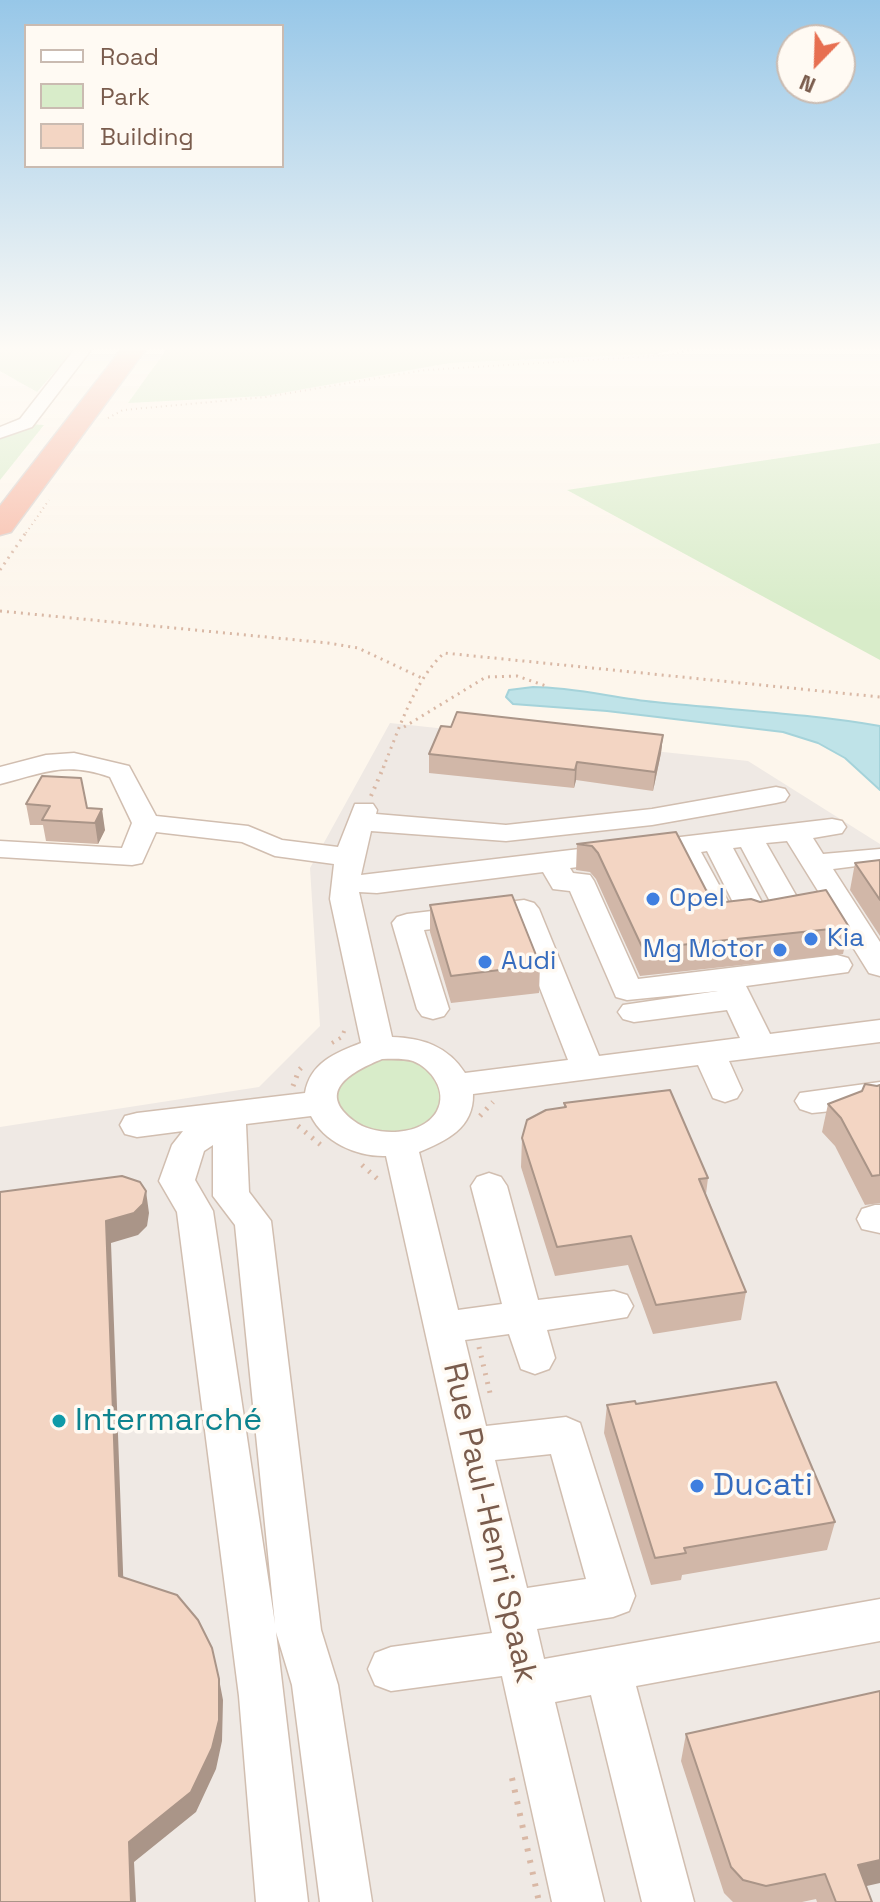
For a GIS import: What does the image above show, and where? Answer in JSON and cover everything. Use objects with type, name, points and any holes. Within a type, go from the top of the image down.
[{"type":"highway","points":[[0,497],[48,435]]},
{"type":"highway","points":[[0,526],[69,435]]},
{"type":"street","points":[[0,776],[37,762],[68,758],[96,762],[120,772],[146,823],[132,857],[0,849]]},
{"type":"street","points":[[378,1048],[344,899],[346,870],[363,816],[506,833],[652,817],[776,795]]},
{"type":"street","points":[[146,823],[248,834],[275,848],[346,870],[377,884],[832,827]]},
{"type":"street","points":[[795,831],[880,966]]},
{"type":"street","points":[[716,841],[755,916],[790,911],[749,837]]},
{"type":"street","points":[[684,845],[720,914]]},
{"type":"street","points":[[553,862],[563,883],[580,881],[627,990],[732,989]]},
{"type":"street","points":[[820,872],[877,865]]},
{"type":"street","points":[[433,1009],[407,923],[524,909],[588,1068]]},
{"type":"street","points":[[634,1012],[837,965]]},
{"type":"street","points":[[732,989],[760,1046]]},
{"type":"street","points":[[457,1085],[880,1031]]},
{"type":"street","points":[[378,1048],[420,1052],[437,1060],[450,1072],[457,1085],[458,1101],[452,1116],[439,1129],[421,1139],[400,1144],[375,1144],[351,1138],[334,1127],[322,1112],[319,1095],[325,1078],[338,1064],[356,1054],[378,1048]]},
{"type":"street","points":[[709,1053],[725,1090]]},
{"type":"street","points":[[812,1101],[880,1094]]},
{"type":"street","points":[[137,1125],[321,1103]]},
{"type":"street","points":[[229,1114],[189,1145],[177,1181],[195,1211],[262,1696],[282,1902]]},
{"type":"street","points":[[229,1114],[231,1196],[253,1221],[298,1630],[315,1685],[346,1902]]},
{"type":"street","name":"Rue Paul-Henri Spaak","points":[[400,1144],[578,1902]]},
{"type":"street","points":[[489,1186],[535,1358]]},
{"type":"street","points":[[443,1327],[614,1306]]},
{"type":"street","points":[[391,1669],[518,1649],[613,1596],[566,1435],[470,1445]]},
{"type":"street","points":[[518,1649],[608,1669],[880,1620]]},
{"type":"street","points":[[608,1669],[668,1902]]},
{"type":"path","points":[[0,570],[52,496]]},
{"type":"path","points":[[0,611],[328,643],[358,648],[424,679]]},
{"type":"path","points":[[363,816],[424,679],[436,658],[444,653],[880,697]]},
{"type":"path","points":[[402,728],[486,677],[517,676],[549,687]]},
{"type":"shaded area","points":[[390,723],[748,761],[880,844],[880,1902],[0,1902],[0,1127],[259,1087],[320,1026],[310,868]]},
{"type":"green space","points":[[36,435],[0,480],[0,436]]},
{"type":"green space","points":[[880,443],[880,660],[567,490]]},
{"type":"green space","points":[[391,1055],[424,1063],[446,1097],[432,1121],[417,1130],[380,1135],[335,1112],[333,1085],[341,1073]]},
{"type":"water","points":[[533,687],[880,726],[880,790],[845,758],[818,743],[783,732],[607,711],[513,704],[506,697],[509,690]]},
{"type":"building","points":[[457,712],[663,735],[655,772],[577,762],[575,770],[429,754],[441,726],[451,727]]},
{"type":"building","points":[[42,776],[81,778],[87,808],[102,809],[95,823],[42,820],[50,806],[26,804]]},
{"type":"building","points":[[676,832],[706,890],[725,902],[751,899],[760,902],[826,890],[849,927],[643,949],[598,853],[592,846],[577,844]]},
{"type":"building","points":[[880,860],[880,900],[855,863]]},
{"type":"building","points":[[512,895],[540,965],[451,976],[430,905]]},
{"type":"building","points":[[865,1084],[880,1085],[880,1175],[872,1176],[841,1118],[828,1104],[862,1091]]},
{"type":"building","points":[[670,1090],[708,1178],[699,1179],[746,1292],[656,1305],[631,1236],[557,1247],[522,1138],[527,1120],[546,1110],[566,1107],[564,1103]]},
{"type":"building","name":"Intermarché","points":[[122,1176],[140,1182],[146,1191],[143,1204],[134,1213],[106,1221],[119,1576],[177,1595],[198,1620],[212,1648],[219,1679],[219,1720],[212,1748],[191,1792],[129,1842],[131,1902],[0,1902],[0,1192]]},
{"type":"building","points":[[776,1382],[835,1522],[684,1548],[686,1553],[655,1558],[607,1405],[635,1401],[636,1404]]},
{"type":"building","points":[[880,1691],[880,1860],[858,1865],[872,1902],[836,1902],[825,1874],[766,1886],[743,1880],[731,1867],[686,1734]]},
{"type":"place","name":"Opel","points":[[653,899]]},
{"type":"place","name":"Kia","points":[[811,939]]},
{"type":"place","name":"Mg Motor","points":[[780,950]]},
{"type":"place","name":"Audi","points":[[485,962]]},
{"type":"place","name":"Intermarché","points":[[59,1421]]},
{"type":"place","name":"Ducati","points":[[697,1486]]}]
